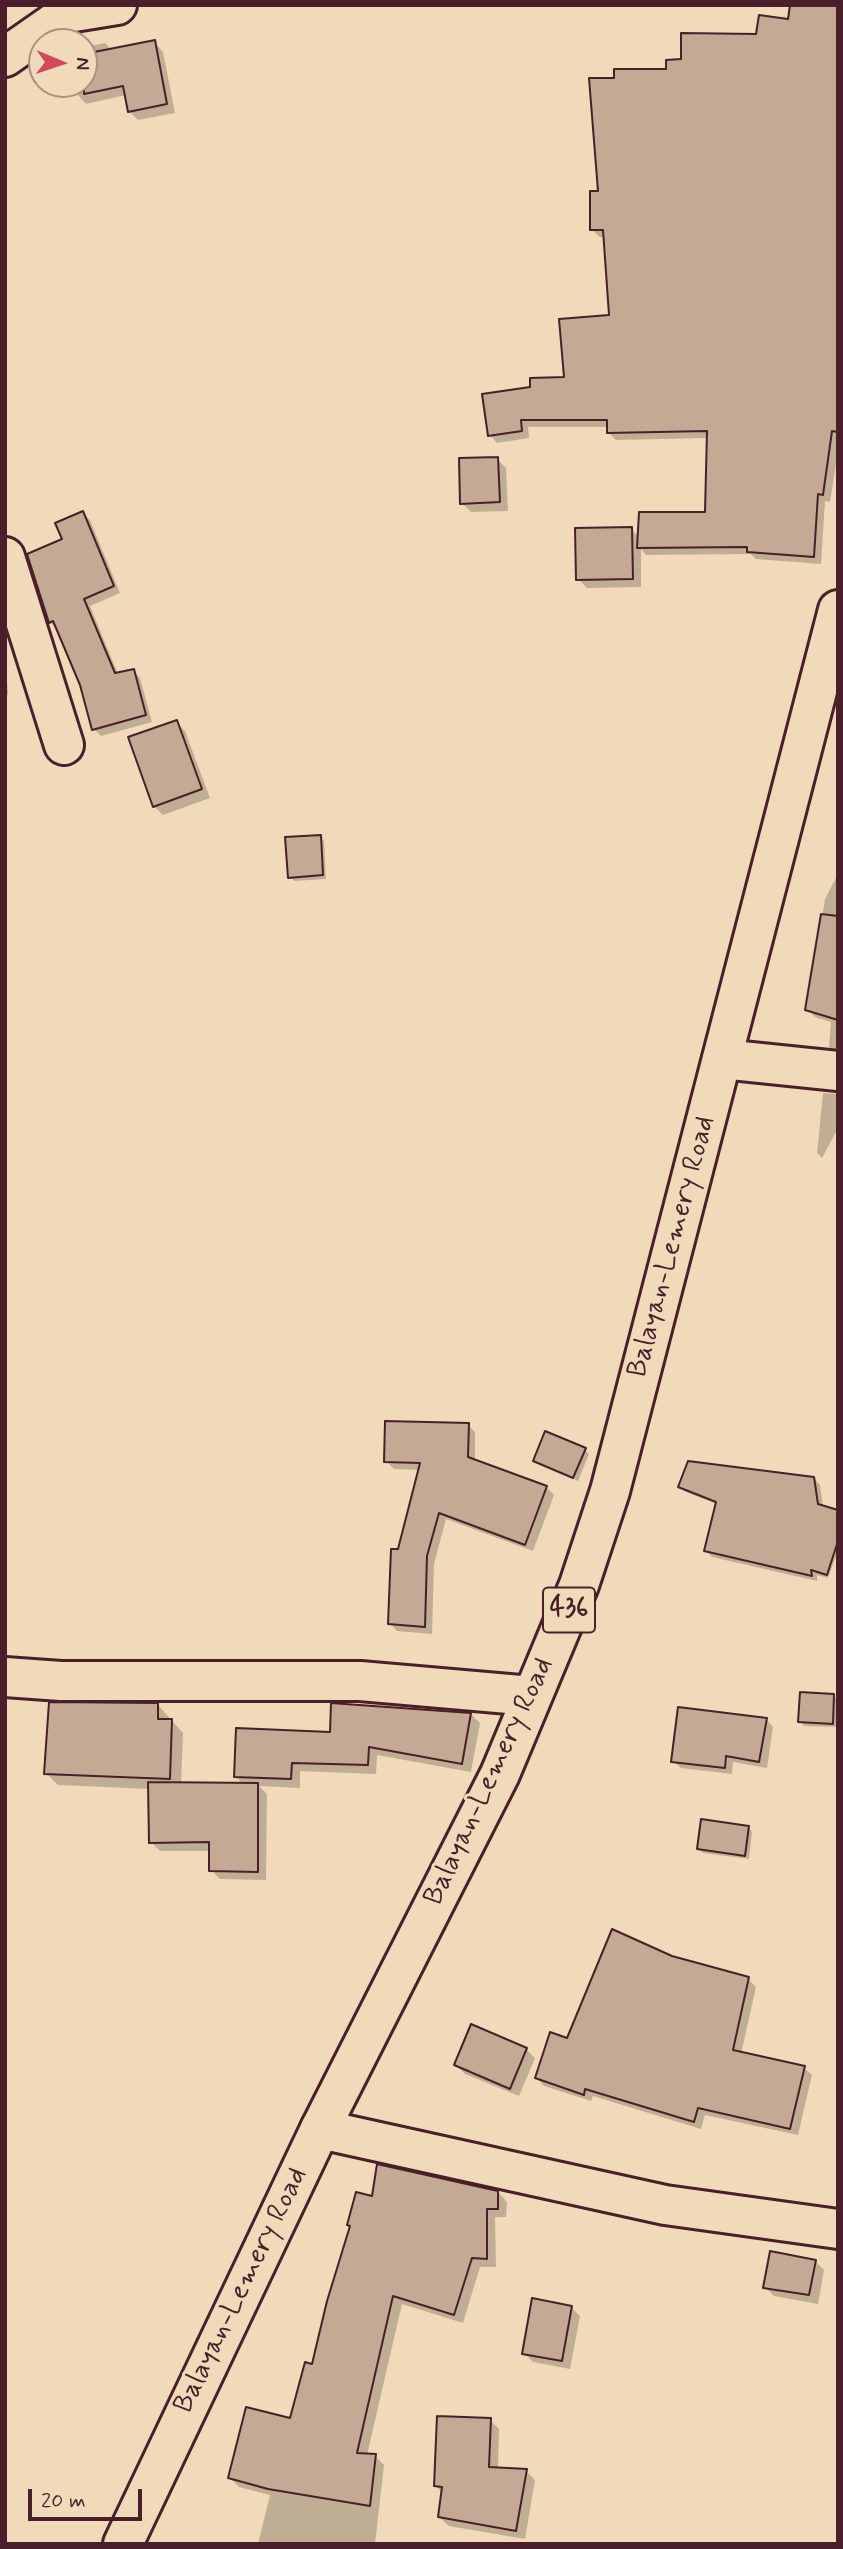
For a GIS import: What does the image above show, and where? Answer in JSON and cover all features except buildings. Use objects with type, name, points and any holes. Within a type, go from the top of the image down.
[{"type":"main road","points":[[5,57],[68,13],[117,5]]},
{"type":"main road","points":[[5,557],[64,745]]},
{"type":"main road","name":"Balayan-Lemery Road","points":[[123,2544],[320,2129],[500,1774],[579,1585],[610,1490],[838,610]]},
{"type":"main road","points":[[722,1059],[838,1071]]},
{"type":"main road","points":[[5,1678],[61,1681],[360,1681],[531,1696]]},
{"type":"main road","points":[[320,2129],[665,2205],[838,2228]]}]
